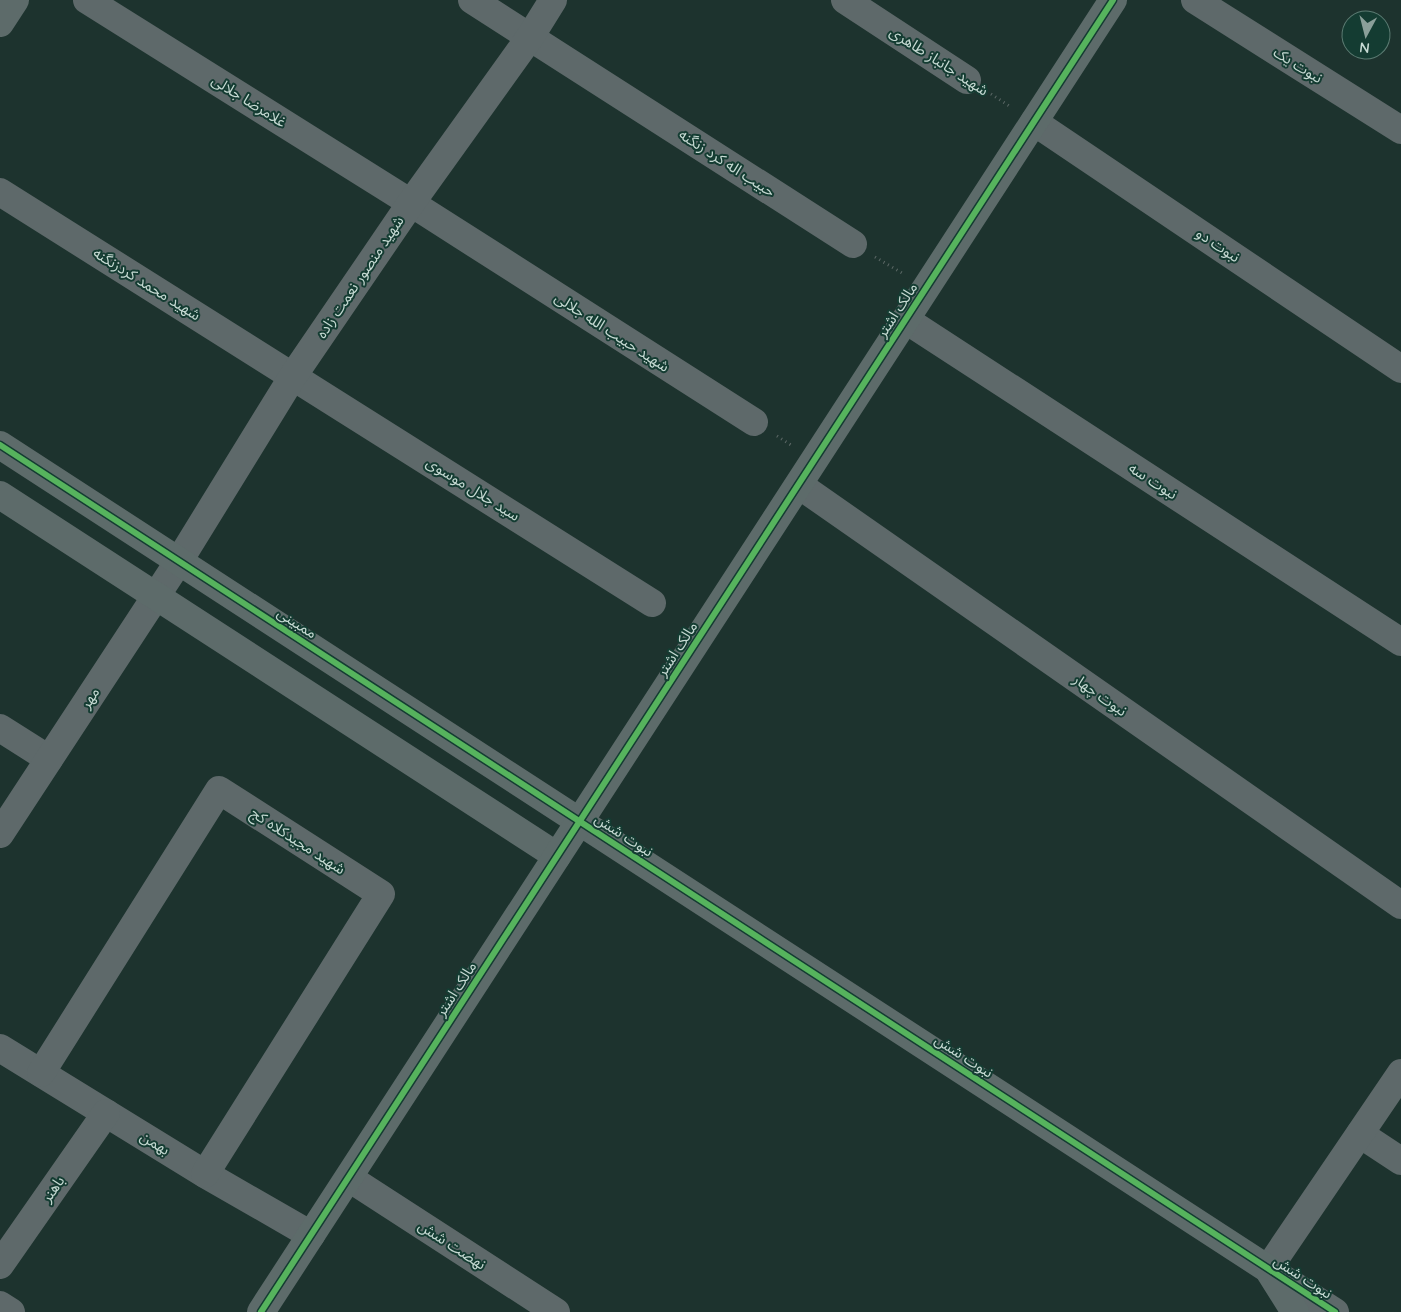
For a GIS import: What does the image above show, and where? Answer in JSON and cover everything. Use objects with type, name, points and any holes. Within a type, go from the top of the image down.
[{"type":"street","points":[[0,23],[14,0]]},
{"type":"street","name":"غلامرضا جلالی","points":[[87,0],[411,203]]},
{"type":"street","name":"حبیب اله کرد زنگنه","points":[[472,0],[853,244]]},
{"type":"street","name":"شهید منصور نعمت زاده","points":[[179,561],[293,376],[411,203],[530,37],[553,0]]},
{"type":"street","name":"شهید جانباز طاهری","points":[[845,0],[967,80]]},
{"type":"street","name":"مالک اشتر","points":[[261,1312],[1113,0]]},
{"type":"street","name":"نبوت یک","points":[[1195,0],[1401,130]]},
{"type":"street","name":"نبوت دو","points":[[1034,122],[1401,369]]},
{"type":"street","name":"شهید محمد کردزنگنه","points":[[0,192],[293,376]]},
{"type":"street","name":"شهید حبیب الله جلالی","points":[[411,203],[754,422]]},
{"type":"street","name":"نبوت سه","points":[[906,320],[1401,642]]},
{"type":"street","name":"سید جلال موسوی","points":[[293,376],[652,603]]},
{"type":"street","name":"ممبینی","points":[[0,445],[580,821]]},
{"type":"street","name":"نبوت چهار","points":[[799,485],[1401,905]]},
{"type":"street","points":[[0,495],[557,856]]},
{"type":"street","name":"مهر","points":[[0,834],[179,561]]},
{"type":"street","points":[[0,728],[49,759]]},
{"type":"street","name":"شهید مجیدکلاه کج","points":[[41,1073],[219,790],[380,894],[205,1174]]},
{"type":"street","name":"نبوت شش","points":[[580,821],[1335,1312]]},
{"type":"street","name":"بهمن","points":[[0,1048],[205,1174],[311,1235]]},
{"type":"street","points":[[1295,1312],[1268,1269],[1401,1073]]},
{"type":"street","name":"باهنر","points":[[0,1265],[106,1113]]},
{"type":"street","points":[[1360,1134],[1401,1161]]},
{"type":"street","name":"نهضت شش","points":[[349,1178],[556,1312]]},
{"type":"street","points":[[0,1305],[11,1312]]},
{"type":"path","points":[[853,244],[926,288]]},
{"type":"path","points":[[754,422],[815,459]]},
{"type":"cycle path","points":[[261,1312],[1113,0]]},
{"type":"cycle path","points":[[0,445],[1335,1312]]}]
